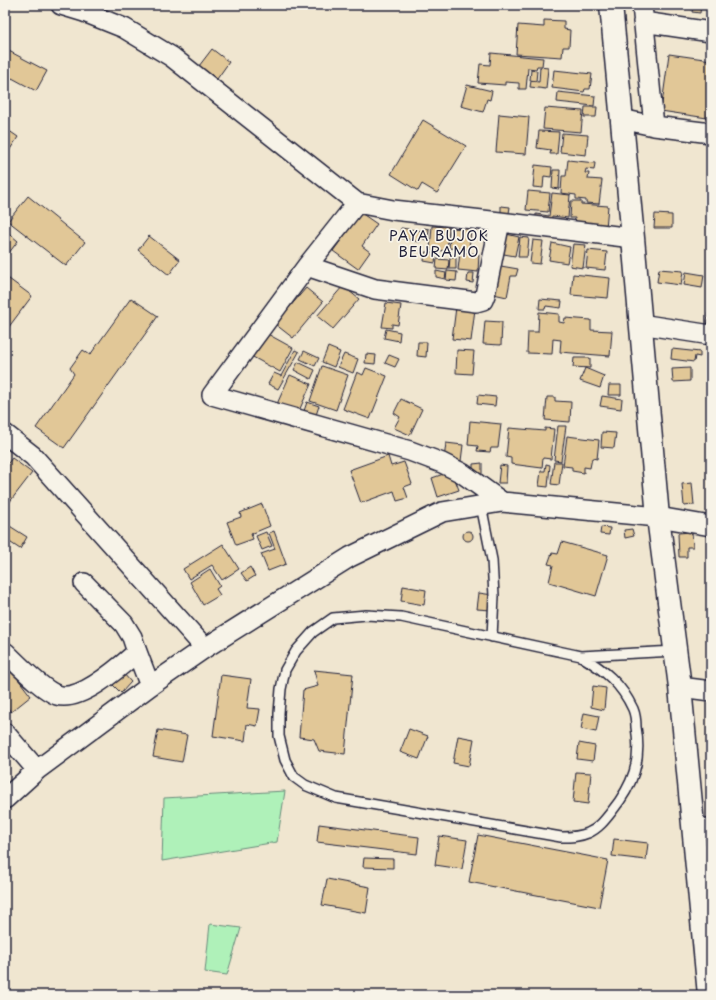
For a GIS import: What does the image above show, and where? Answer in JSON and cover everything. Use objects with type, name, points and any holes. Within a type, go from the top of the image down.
[{"type":"main road","points":[[611,5],[621,119],[634,238],[640,324],[658,517],[680,687],[702,828],[709,995]]},
{"type":"street","points":[[61,5],[84,12],[124,28],[172,57],[356,203],[393,210],[634,238]]},
{"type":"street","points":[[654,126],[642,13],[711,32]]},
{"type":"street","points":[[621,119],[654,126],[711,133]]},
{"type":"street","points":[[356,203],[307,266],[212,395],[410,451],[442,463],[462,473],[502,502]]},
{"type":"street","points":[[307,266],[375,290],[476,302],[483,300],[485,296],[500,222]]},
{"type":"street","points":[[640,324],[711,335]]},
{"type":"street","points":[[5,434],[33,456],[205,648]]},
{"type":"street","points":[[5,800],[37,770],[150,686],[205,648],[350,557],[442,512],[502,502],[658,517],[711,526]]},
{"type":"street","points":[[84,583],[116,614],[132,636],[150,686]]},
{"type":"street","points":[[5,652],[26,673],[50,692],[58,696],[66,696],[75,695],[87,689],[118,668],[137,652]]},
{"type":"street","points":[[680,687],[711,691]]},
{"type":"street","points":[[5,733],[37,770]]},
{"type":"lane","points":[[481,506],[492,560],[494,596],[492,637]]},
{"type":"lane","points":[[581,656],[602,669],[612,678],[626,697],[633,710],[638,747],[634,777],[629,787],[605,821],[589,833],[561,837],[336,798],[319,792],[305,785],[294,777],[285,760],[279,736],[281,689],[285,670],[296,651],[313,632],[333,618],[366,614],[401,617],[581,656],[675,651]]},
{"type":"green space","points":[[285,791],[277,842],[162,861],[164,798]]},
{"type":"green space","points":[[210,924],[241,928],[227,975],[205,972]]},
{"type":"building","points":[[659,5],[675,5],[675,8],[659,7]]},
{"type":"building","points":[[693,5],[701,5],[700,13],[692,12]]},
{"type":"building","points":[[544,20],[564,21],[564,29],[570,30],[569,47],[563,47],[562,57],[516,54],[518,25],[544,27]]},
{"type":"building","points":[[5,49],[47,71],[36,91],[12,78],[5,91]]},
{"type":"building","points":[[212,49],[229,62],[217,79],[199,66]]},
{"type":"building","points":[[491,53],[543,58],[542,66],[537,66],[536,69],[528,68],[526,89],[519,89],[519,83],[505,82],[505,85],[478,83],[480,64],[490,65]]},
{"type":"building","points":[[669,54],[711,60],[711,86],[707,118],[661,111]]},
{"type":"building","points":[[540,67],[548,68],[546,89],[530,87],[531,81],[539,82]]},
{"type":"building","points":[[531,70],[537,71],[536,81],[530,80]]},
{"type":"building","points":[[554,70],[592,74],[590,89],[585,89],[584,92],[552,88]]},
{"type":"building","points":[[467,85],[492,91],[490,100],[487,99],[483,112],[461,106]]},
{"type":"building","points":[[558,92],[595,96],[594,106],[557,102]]},
{"type":"building","points":[[585,107],[597,107],[596,117],[584,117]]},
{"type":"building","points":[[545,108],[583,111],[581,132],[543,129]]},
{"type":"building","points":[[499,114],[529,117],[526,154],[496,152]]},
{"type":"building","points":[[423,120],[466,146],[437,193],[422,184],[418,191],[391,174]]},
{"type":"building","points":[[5,128],[18,137],[5,157]]},
{"type":"building","points":[[539,131],[559,132],[557,154],[550,154],[551,150],[537,148]]},
{"type":"building","points":[[562,133],[588,135],[586,155],[560,152]]},
{"type":"building","points":[[568,160],[595,163],[594,170],[586,169],[585,173],[589,173],[588,179],[602,180],[599,204],[586,203],[586,200],[576,199],[576,195],[561,193],[562,176],[566,176]]},
{"type":"building","points":[[535,165],[552,167],[551,177],[544,176],[543,188],[533,187]]},
{"type":"building","points":[[553,170],[560,170],[559,189],[552,188]]},
{"type":"building","points":[[528,191],[550,193],[548,212],[526,210]]},
{"type":"building","points":[[552,193],[570,195],[568,218],[552,216],[551,223],[535,222],[536,214],[549,216]]},
{"type":"building","points":[[28,196],[85,242],[66,266],[8,221]]},
{"type":"building","points":[[571,201],[581,201],[581,204],[608,206],[606,228],[574,225],[575,218],[570,218]]},
{"type":"building","points":[[501,206],[510,207],[509,213],[501,213]]},
{"type":"building","points":[[361,213],[377,224],[362,246],[370,252],[358,269],[333,251]]},
{"type":"building","points":[[655,214],[672,215],[672,228],[654,228]]},
{"type":"building","points":[[432,226],[449,227],[447,251],[430,250]]},
{"type":"building","points":[[401,228],[422,231],[420,242],[400,238]]},
{"type":"building","points":[[424,228],[429,229],[428,240],[423,239]]},
{"type":"building","points":[[451,228],[471,229],[469,250],[449,248]]},
{"type":"building","points":[[5,230],[18,241],[5,258]]},
{"type":"building","points":[[502,233],[519,237],[515,256],[498,253]]},
{"type":"building","points":[[149,236],[180,260],[169,275],[138,250]]},
{"type":"building","points":[[520,237],[529,238],[527,257],[518,257]]},
{"type":"building","points":[[533,240],[543,241],[540,264],[530,263]]},
{"type":"building","points":[[552,243],[570,247],[567,263],[549,260]]},
{"type":"building","points":[[573,244],[586,245],[583,268],[570,266]]},
{"type":"building","points":[[588,250],[607,252],[605,270],[586,268]]},
{"type":"building","points":[[425,252],[436,253],[435,263],[424,261]]},
{"type":"building","points":[[460,252],[479,254],[478,272],[458,270]]},
{"type":"building","points":[[450,257],[456,257],[456,269],[449,269]]},
{"type":"building","points":[[437,259],[449,260],[448,270],[436,269]]},
{"type":"building","points":[[495,265],[518,269],[516,276],[511,276],[507,297],[489,293]]},
{"type":"building","points":[[659,269],[683,271],[681,285],[657,282]]},
{"type":"building","points":[[436,271],[446,273],[445,279],[436,277]]},
{"type":"building","points":[[447,271],[457,272],[456,281],[446,280]]},
{"type":"building","points":[[686,272],[704,275],[702,288],[684,285]]},
{"type":"building","points":[[468,273],[474,273],[473,283],[467,282]]},
{"type":"building","points":[[573,274],[610,278],[608,298],[571,295]]},
{"type":"building","points":[[5,276],[32,296],[5,332]]},
{"type":"building","points":[[343,286],[359,299],[333,329],[317,316]]},
{"type":"building","points":[[306,288],[323,302],[293,338],[275,324]]},
{"type":"building","points":[[131,298],[158,316],[64,448],[36,428],[74,374],[70,368],[83,350],[90,355]]},
{"type":"building","points":[[540,299],[562,301],[561,308],[546,306],[545,309],[539,309]]},
{"type":"building","points":[[386,303],[401,305],[398,325],[392,324],[392,328],[382,327]]},
{"type":"building","points":[[456,307],[475,309],[471,341],[452,339]]},
{"type":"building","points":[[539,312],[559,314],[559,322],[564,323],[565,318],[591,320],[591,330],[612,331],[610,356],[560,352],[561,340],[553,339],[552,354],[527,353],[528,332],[538,332]]},
{"type":"building","points":[[708,313],[711,313],[711,333],[706,332]]},
{"type":"building","points":[[485,321],[502,322],[501,345],[483,344]]},
{"type":"building","points":[[386,329],[400,332],[399,341],[384,338]]},
{"type":"building","points":[[264,332],[293,348],[280,372],[251,356]]},
{"type":"building","points":[[418,342],[427,342],[426,357],[417,356]]},
{"type":"building","points":[[328,347],[340,352],[334,367],[322,362]]},
{"type":"building","points":[[672,349],[700,352],[700,357],[695,356],[694,362],[671,359]]},
{"type":"building","points":[[295,350],[299,352],[278,389],[268,384],[274,373],[281,376]]},
{"type":"building","points":[[457,350],[474,351],[472,374],[456,373]]},
{"type":"building","points":[[304,351],[319,358],[315,366],[300,359]]},
{"type":"building","points":[[344,354],[358,359],[353,373],[338,367]]},
{"type":"building","points":[[366,354],[376,355],[375,364],[365,363]]},
{"type":"building","points":[[389,355],[399,359],[395,367],[385,363]]},
{"type":"building","points":[[574,358],[590,358],[590,368],[573,367]]},
{"type":"building","points":[[298,362],[315,370],[311,379],[294,370]]},
{"type":"building","points":[[322,366],[348,375],[336,410],[310,401]]},
{"type":"building","points":[[366,368],[387,376],[370,419],[343,409],[357,372],[363,375]]},
{"type":"building","points":[[585,368],[604,376],[600,388],[580,381]]},
{"type":"building","points":[[690,368],[690,381],[673,382],[672,369]]},
{"type":"building","points":[[290,375],[311,384],[298,413],[277,404]]},
{"type":"building","points":[[609,385],[621,385],[621,395],[608,395]]},
{"type":"building","points":[[478,395],[496,397],[495,406],[477,404]]},
{"type":"building","points":[[602,396],[622,399],[621,409],[600,406]]},
{"type":"building","points":[[547,397],[555,397],[555,401],[571,402],[570,422],[545,420]]},
{"type":"building","points":[[401,399],[422,409],[410,435],[394,428],[400,417],[394,413]]},
{"type":"building","points":[[307,402],[319,406],[315,418],[303,414]]},
{"type":"building","points":[[470,421],[501,424],[498,448],[491,448],[490,452],[477,451],[478,446],[468,445]]},
{"type":"building","points":[[558,426],[566,426],[561,461],[554,460]]},
{"type":"building","points":[[509,428],[545,431],[545,428],[554,429],[551,459],[543,458],[542,468],[511,464],[511,458],[506,457]]},
{"type":"building","points":[[602,432],[616,433],[614,448],[601,447]]},
{"type":"building","points":[[567,436],[599,440],[597,459],[592,458],[590,468],[584,467],[584,473],[572,471],[572,467],[563,466]]},
{"type":"building","points":[[446,443],[463,445],[461,461],[444,459]]},
{"type":"building","points":[[388,456],[391,466],[404,462],[412,484],[404,487],[408,498],[397,501],[394,491],[361,503],[349,470]]},
{"type":"building","points":[[12,458],[32,473],[5,508],[5,467]]},
{"type":"building","points":[[554,462],[562,462],[559,485],[551,484]]},
{"type":"building","points":[[482,463],[482,475],[473,475],[473,464]]},
{"type":"building","points":[[546,464],[550,465],[548,487],[539,486],[541,471],[545,471]]},
{"type":"building","points":[[500,465],[507,466],[506,483],[498,483]]},
{"type":"building","points":[[452,471],[459,490],[438,497],[432,478]]},
{"type":"building","points":[[692,483],[694,505],[684,506],[682,484]]},
{"type":"building","points":[[262,504],[270,526],[251,534],[253,539],[236,545],[227,522],[241,517],[240,513]]},
{"type":"building","points":[[5,523],[27,537],[20,549],[5,539]]},
{"type":"building","points":[[601,527],[610,528],[609,535],[600,534]]},
{"type":"building","points":[[632,529],[634,536],[625,538],[624,530]]},
{"type":"building","points":[[274,531],[286,564],[268,571],[261,554],[275,549],[269,533]]},
{"type":"building","points":[[466,531],[470,531],[472,532],[472,540],[466,541],[463,538],[463,534]]},
{"type":"building","points":[[266,532],[272,546],[262,550],[256,536]]},
{"type":"building","points":[[692,532],[693,547],[687,547],[687,557],[679,557],[678,533]]},
{"type":"building","points":[[562,542],[608,555],[596,596],[549,582],[553,565],[548,564],[552,553],[558,554]]},
{"type":"building","points":[[223,544],[239,569],[222,580],[212,565],[189,579],[183,569]]},
{"type":"building","points":[[250,567],[255,576],[247,581],[241,573]]},
{"type":"building","points":[[210,569],[220,586],[216,589],[220,595],[203,605],[190,582]]},
{"type":"building","points":[[403,586],[426,590],[424,605],[401,601]]},
{"type":"building","points":[[479,593],[493,595],[491,610],[477,609]]},
{"type":"building","points":[[5,662],[31,696],[11,712],[5,704]]},
{"type":"building","points":[[314,670],[353,674],[345,754],[319,751],[314,739],[299,737],[303,690],[318,686]]},
{"type":"building","points":[[123,673],[131,682],[121,693],[112,684]]},
{"type":"building","points":[[221,675],[251,679],[247,708],[260,709],[257,726],[247,724],[245,741],[213,736]]},
{"type":"building","points":[[593,686],[606,688],[604,710],[591,707]]},
{"type":"building","points":[[584,713],[599,716],[596,732],[581,729]]},
{"type":"building","points":[[711,717],[711,753],[708,753]]},
{"type":"building","points":[[409,729],[428,736],[419,759],[400,752]]},
{"type":"building","points":[[158,730],[187,735],[182,762],[153,757]]},
{"type":"building","points":[[458,736],[474,739],[469,766],[453,763]]},
{"type":"building","points":[[579,743],[595,746],[593,761],[577,759]]},
{"type":"building","points":[[576,772],[591,773],[588,804],[573,802]]},
{"type":"building","points":[[319,824],[419,837],[417,854],[317,842]]},
{"type":"building","points":[[478,835],[608,860],[599,907],[469,882]]},
{"type":"building","points":[[439,836],[467,840],[462,869],[435,865]]},
{"type":"building","points":[[614,839],[648,843],[646,860],[612,856]]},
{"type":"building","points":[[364,858],[393,859],[393,868],[363,867]]},
{"type":"building","points":[[327,879],[370,887],[366,913],[322,905]]},
{"type":"district","name":"PAYA BUJOK BEURAMO","points":[[439,244]]}]
